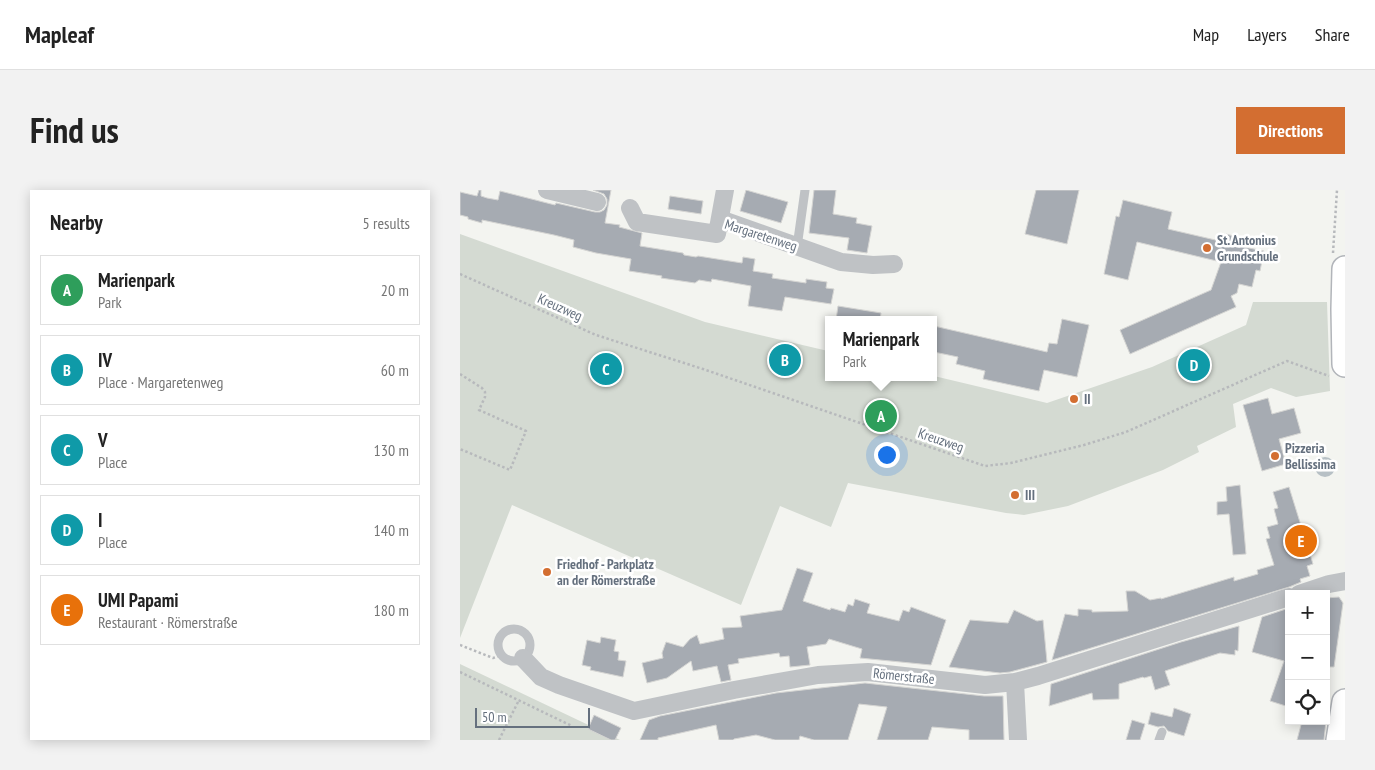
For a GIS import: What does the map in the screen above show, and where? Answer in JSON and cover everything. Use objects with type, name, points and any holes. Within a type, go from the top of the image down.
[{"type":"street","points":[[547,190],[597,202]]},
{"type":"street","points":[[720,219],[725,190]]},
{"type":"street","name":"Margaretenweg","points":[[633,215],[717,234],[720,219],[840,262],[873,265],[894,264]]},
{"type":"street","points":[[1339,371],[1345,269]]},
{"type":"street","points":[[1311,590],[1345,581]]},
{"type":"street","name":"Römerstraße","points":[[523,658],[541,676],[559,685],[634,711],[818,675],[868,672],[968,684],[1002,684],[1038,676],[1285,598]]},
{"type":"street","points":[[1015,682],[1018,740]]},
{"type":"lane","points":[[797,247],[805,190]]},
{"type":"lane","points":[[519,629],[526,634],[530,642],[529,651],[523,658],[514,660],[502,655],[498,646],[501,636],[508,630],[519,629]]},
{"type":"path","name":"Kreuzweg","points":[[460,274],[596,335],[703,368],[985,466],[1011,463],[1084,445],[1126,432],[1287,361],[1339,371]]},
{"type":"path","points":[[460,374],[485,392],[485,397],[479,410],[526,431],[510,470],[460,449]]},
{"type":"path","points":[[460,645],[493,658],[502,655]]},
{"type":"path","points":[[460,672],[572,726]]},
{"type":"path","points":[[500,740],[519,700]]},
{"type":"shaded area","points":[[460,234],[705,322],[825,350],[825,381],[937,381],[937,377],[1047,403],[1152,367],[1246,325],[1253,302],[1327,302],[1330,391],[1296,397],[1271,388],[1233,404],[1236,427],[1197,446],[1199,452],[1163,470],[1068,506],[1024,515],[848,483],[831,527],[780,506],[741,605],[512,505],[460,638]]},
{"type":"shaded area","points":[[1325,457],[1332,460],[1335,467],[1332,474],[1325,477],[1318,474],[1315,467],[1318,460]]},
{"type":"shaded area","points":[[460,664],[620,740],[460,740]]},
{"type":"building","points":[[479,190],[481,190],[481,196],[498,200],[500,191],[555,205],[556,203],[600,212],[607,205],[607,199],[604,194],[593,190],[611,190],[605,223],[620,225],[619,227],[642,233],[640,246],[696,257],[742,263],[743,257],[755,259],[753,271],[773,274],[772,278],[806,283],[806,279],[827,282],[826,288],[834,289],[831,304],[785,297],[782,311],[748,306],[751,286],[712,279],[711,282],[699,280],[695,283],[629,271],[631,259],[573,247],[574,240],[482,220],[482,223],[460,215],[460,192],[477,196]]},
{"type":"building","points":[[746,190],[788,202],[781,223],[740,211]]},
{"type":"building","points":[[814,190],[836,190],[833,214],[857,218],[856,223],[872,226],[867,253],[847,250],[849,238],[809,233]]},
{"type":"building","points":[[1036,190],[1079,190],[1067,244],[1025,234]]},
{"type":"building","points":[[670,196],[703,201],[701,214],[668,209]]},
{"type":"building","name":"St. Antonius Grundschule","points":[[1123,200],[1172,212],[1168,229],[1224,242],[1226,234],[1241,238],[1239,246],[1264,251],[1260,271],[1256,270],[1252,287],[1239,284],[1237,293],[1231,296],[1236,307],[1130,354],[1120,330],[1211,290],[1221,262],[1137,242],[1128,280],[1104,274],[1116,216],[1119,217]]},
{"type":"building","points":[[838,306],[881,313],[881,316],[837,316]]},
{"type":"building","points":[[1062,319],[1089,325],[1077,377],[1044,370],[1039,391],[983,379],[985,371],[956,364],[958,357],[937,353],[937,327],[1047,352],[1049,343],[1057,344]]},
{"type":"building","points":[[1268,398],[1272,414],[1294,408],[1301,433],[1279,439],[1286,464],[1262,471],[1243,405]]},
{"type":"building","points":[[1240,485],[1246,554],[1233,555],[1229,514],[1217,515],[1217,502],[1227,501],[1226,487]]},
{"type":"building","points":[[1289,487],[1313,564],[1307,566],[1310,576],[1300,579],[1301,582],[1289,587],[1052,660],[1065,614],[1078,616],[1078,609],[1092,610],[1092,612],[1128,611],[1126,591],[1135,591],[1150,600],[1161,599],[1234,577],[1234,581],[1258,574],[1257,570],[1274,565],[1266,539],[1270,538],[1267,527],[1278,524],[1274,509],[1278,508],[1273,492]]},
{"type":"building","points":[[797,568],[813,573],[803,601],[830,610],[831,608],[845,612],[848,604],[853,606],[855,599],[870,604],[867,613],[899,621],[903,610],[909,612],[911,607],[946,620],[931,665],[860,658],[862,649],[829,639],[826,644],[807,647],[810,665],[790,667],[789,656],[780,657],[779,653],[738,659],[739,663],[728,665],[731,680],[721,682],[717,666],[693,671],[691,661],[667,678],[647,683],[642,663],[663,658],[662,653],[666,642],[683,647],[690,639],[697,635],[700,644],[724,639],[722,628],[742,627],[740,616],[782,610]]},
{"type":"building","points":[[1339,597],[1343,603],[1334,667],[1330,667],[1330,598]]},
{"type":"building","points":[[1285,609],[1285,706],[1270,701],[1284,661],[1252,652],[1262,617]]},
{"type":"building","points":[[1014,610],[1037,621],[1043,620],[1047,662],[1000,673],[949,667],[970,620],[1008,623]]},
{"type":"building","points":[[1239,626],[1238,651],[1235,650],[1235,655],[1220,653],[1165,671],[1170,685],[1155,690],[1151,676],[1143,677],[1119,684],[1119,699],[1093,700],[1092,693],[1049,706],[1051,684],[1181,642]]},
{"type":"building","points":[[601,637],[616,640],[614,651],[619,652],[618,660],[626,661],[623,677],[590,670],[591,667],[582,665],[587,640],[600,643]]},
{"type":"building","points":[[865,683],[984,696],[1003,696],[1004,740],[969,740],[969,730],[932,727],[928,740],[877,740],[887,707],[859,704],[848,740],[814,740],[800,736],[799,740],[775,740],[756,735],[733,740],[719,740],[716,725],[658,738],[658,740],[640,740],[649,720],[660,716],[776,693]]},
{"type":"building","points":[[1174,708],[1191,714],[1184,736],[1168,731],[1164,726],[1158,727],[1148,724],[1151,712],[1172,717]]},
{"type":"building","points":[[594,715],[621,728],[615,740],[611,740],[588,729]]},
{"type":"building","points":[[1132,720],[1145,724],[1140,740],[1126,740]]},
{"type":"building","points":[[1301,725],[1326,725],[1324,740],[1297,740]]},
{"type":"place","name":"St. Antonius Grundschule","points":[[1207,248]]},
{"type":"place","name":"IV","points":[[785,360]]},
{"type":"place","name":"I","points":[[1194,365]]},
{"type":"place","name":"V","points":[[606,369]]},
{"type":"place","name":"II","points":[[1074,399]]},
{"type":"place","name":"Marienpark","points":[[881,416]]},
{"type":"place","name":"Pizzeria Bellissima","points":[[1275,456]]},
{"type":"place","name":"III","points":[[1015,495]]},
{"type":"place","name":"UMI Papami","points":[[1301,541]]},
{"type":"place","name":"Friedhof - Parkplatz an der Römerstraße","points":[[547,572]]}]
